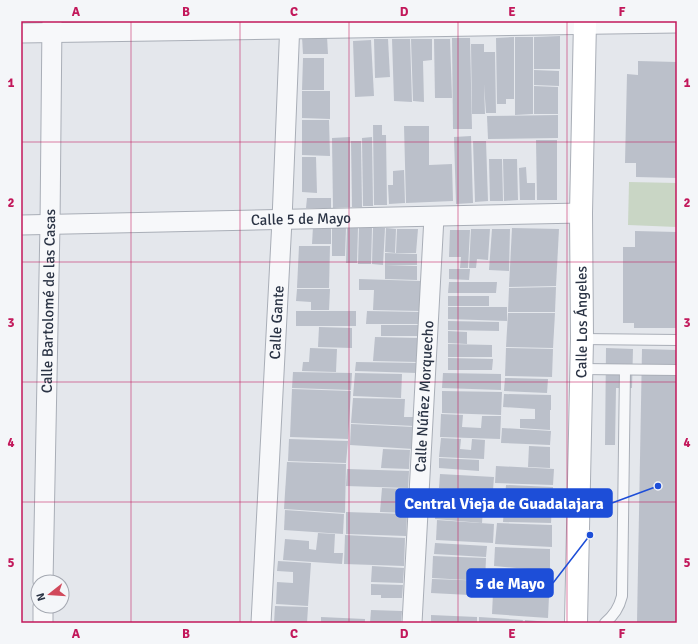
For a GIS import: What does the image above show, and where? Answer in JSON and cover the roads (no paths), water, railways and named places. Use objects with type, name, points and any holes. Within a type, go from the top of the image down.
[{"type":"street","points":[[21,33],[51,26],[677,22]]},
{"type":"street","name":"Calle Los Ángeles","points":[[576,623],[582,339],[581,213],[585,23]]},
{"type":"street","name":"Calle Gante","points":[[261,623],[282,220],[290,24]]},
{"type":"street","name":"Calle Bartolomé de las Casas","points":[[43,574],[50,225],[51,26]]},
{"type":"street","name":"Calle 5 de Mayo","points":[[21,225],[581,213]]},
{"type":"street","name":"Calle Núñez Morquecho","points":[[412,623],[434,217]]},
{"type":"lane","points":[[582,339],[677,340]]},
{"type":"lane","points":[[581,370],[677,370]]},
{"type":"lane","points":[[605,623],[613,616],[619,607],[622,596],[625,370]]},
{"type":"place","name":"Central Vieja de Guadalajara","points":[[658,486]]},
{"type":"place","name":"5 de Mayo","points":[[590,535]]}]
